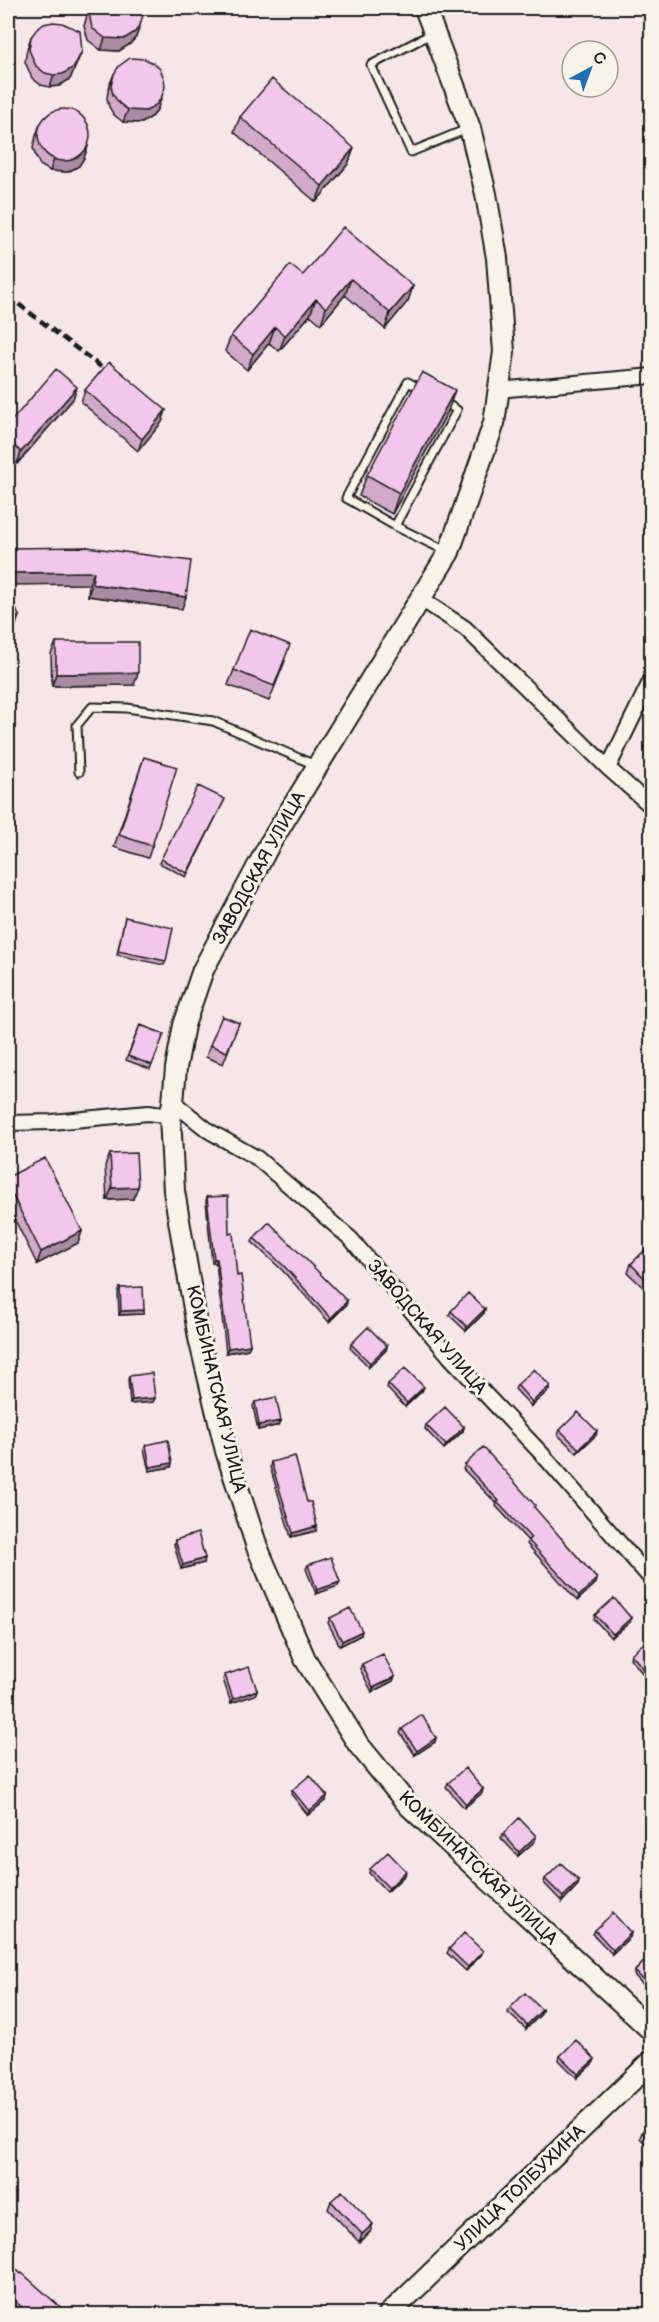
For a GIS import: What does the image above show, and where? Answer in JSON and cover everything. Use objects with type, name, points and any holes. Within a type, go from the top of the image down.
[{"type":"main road","name":"ЗАВОДСКАЯ УЛИЦА","points":[[171,1109],[184,1025],[204,970],[269,845],[449,552],[494,423],[504,352],[497,258],[486,194],[470,128],[424,8]]},
{"type":"main road","name":"КОМБИНАТСКАЯ УЛИЦА","points":[[171,1109],[174,1191],[200,1338],[226,1451],[257,1547],[305,1659],[358,1744],[409,1806],[651,2031]]},
{"type":"main road","name":"УЛИЦА ТОЛБУХИНА","points":[[389,2314],[651,2061]]},
{"type":"street","points":[[498,390],[651,376]]},
{"type":"street","points":[[421,599],[465,628],[651,807]]},
{"type":"street","points":[[608,768],[651,678]]},
{"type":"street","points":[[8,1123],[52,1122],[171,1109]]},
{"type":"street","name":"ЗАВОДСКАЯ УЛИЦА","points":[[171,1109],[257,1158],[351,1239],[451,1358],[542,1454],[651,1580]]},
{"type":"lane","points":[[435,32],[371,64],[411,152],[470,128]]},
{"type":"lane","points":[[428,393],[408,382],[346,498],[395,526],[449,552]]},
{"type":"lane","points":[[395,526],[457,410],[437,399]]},
{"type":"lane","points":[[79,772],[77,725],[92,707],[127,708],[213,721],[316,766]]},
{"type":"building","points":[[90,8],[142,8],[143,15],[135,32],[124,39],[105,38],[92,28]]},
{"type":"building","points":[[62,23],[80,31],[82,51],[74,67],[63,74],[54,75],[45,73],[36,66],[29,50],[31,37],[36,30],[44,24]]},
{"type":"building","points":[[130,58],[145,59],[153,63],[160,69],[164,78],[165,87],[162,96],[157,104],[146,111],[128,110],[113,95],[111,86],[114,74],[119,66]]},
{"type":"building","points":[[8,67],[14,77],[14,86],[8,101]]},
{"type":"building","points":[[272,79],[354,148],[322,186],[240,117]]},
{"type":"building","points":[[64,109],[74,111],[82,117],[88,125],[90,135],[88,145],[82,153],[74,159],[64,161],[54,159],[46,153],[40,145],[38,135],[40,125],[46,117],[54,111]]},
{"type":"building","points":[[343,227],[413,286],[390,313],[351,279],[326,308],[316,299],[285,336],[275,327],[253,354],[231,336],[290,265],[303,275]]},
{"type":"building","points":[[109,362],[166,410],[142,439],[85,390]]},
{"type":"building","points":[[56,369],[77,387],[21,452],[8,440],[8,425]]},
{"type":"building","points":[[422,372],[455,390],[399,493],[367,475]]},
{"type":"building","points":[[87,547],[191,561],[186,597],[92,584],[94,572],[8,573],[8,548]]},
{"type":"building","points":[[8,590],[19,616],[8,622]]},
{"type":"building","points":[[250,629],[290,645],[274,686],[234,670]]},
{"type":"building","points":[[56,642],[138,642],[138,673],[56,674]]},
{"type":"building","points":[[144,757],[177,767],[152,846],[119,835]]},
{"type":"building","points":[[198,786],[225,799],[187,873],[161,859]]},
{"type":"building","points":[[125,917],[173,928],[166,961],[118,951]]},
{"type":"building","points":[[222,1016],[239,1023],[227,1052],[210,1045]]},
{"type":"building","points":[[140,1025],[164,1034],[152,1065],[128,1056]]},
{"type":"building","points":[[136,1153],[138,1187],[112,1188],[110,1154]]},
{"type":"building","points":[[45,1158],[82,1231],[41,1252],[8,1186],[8,1177]]},
{"type":"building","points":[[228,1196],[229,1234],[233,1233],[237,1276],[241,1275],[250,1345],[228,1348],[207,1197]]},
{"type":"building","points":[[269,1222],[347,1301],[331,1318],[284,1266],[254,1238]]},
{"type":"building","points":[[651,1244],[651,1285],[631,1264]]},
{"type":"building","points":[[143,1287],[144,1310],[121,1311],[120,1288]]},
{"type":"building","points":[[468,1293],[485,1309],[467,1327],[451,1311]]},
{"type":"building","points":[[368,1327],[387,1346],[370,1363],[351,1344]]},
{"type":"building","points":[[405,1368],[424,1387],[407,1403],[388,1384]]},
{"type":"building","points":[[534,1369],[550,1386],[532,1402],[517,1385]]},
{"type":"building","points":[[152,1373],[155,1398],[132,1400],[129,1376]]},
{"type":"building","points":[[276,1397],[281,1421],[259,1425],[255,1402]]},
{"type":"building","points":[[445,1407],[464,1427],[446,1445],[426,1425]]},
{"type":"building","points":[[578,1412],[597,1431],[579,1449],[560,1430]]},
{"type":"building","points":[[168,1440],[172,1463],[150,1467],[146,1445]]},
{"type":"building","points":[[483,1447],[597,1579],[579,1596],[528,1540],[531,1538],[497,1502],[499,1501],[465,1465]]},
{"type":"building","points":[[295,1456],[307,1502],[311,1502],[317,1526],[293,1533],[271,1462]]},
{"type":"building","points":[[198,1533],[205,1558],[183,1565],[175,1540]]},
{"type":"building","points":[[331,1557],[340,1582],[317,1590],[308,1565]]},
{"type":"building","points":[[614,1598],[631,1618],[613,1634],[595,1615]]},
{"type":"building","points":[[350,1608],[362,1631],[342,1641],[330,1618]]},
{"type":"building","points":[[650,1638],[651,1672],[649,1675],[631,1654]]},
{"type":"building","points":[[383,1654],[395,1677],[373,1688],[362,1664]]},
{"type":"building","points":[[249,1667],[257,1690],[233,1699],[225,1675]]},
{"type":"building","points":[[422,1715],[436,1738],[417,1751],[402,1729]]},
{"type":"building","points":[[465,1768],[483,1789],[466,1804],[448,1783]]},
{"type":"building","points":[[310,1775],[327,1796],[309,1811],[292,1790]]},
{"type":"building","points":[[519,1818],[536,1836],[519,1852],[503,1834]]},
{"type":"building","points":[[388,1852],[406,1871],[389,1888],[370,1869]]},
{"type":"building","points":[[561,1863],[579,1881],[563,1897],[545,1879]]},
{"type":"building","points":[[613,1913],[631,1933],[613,1950],[595,1930]]},
{"type":"building","points":[[464,1933],[483,1951],[468,1967],[449,1949]]},
{"type":"building","points":[[651,1955],[651,1988],[635,1971]]},
{"type":"building","points":[[525,1993],[542,2010],[527,2025],[510,2008]]},
{"type":"building","points":[[576,2040],[595,2059],[578,2074],[560,2056]]},
{"type":"building","points":[[651,2122],[651,2141],[642,2132]]},
{"type":"building","points":[[342,2191],[373,2224],[362,2234],[331,2201]]},
{"type":"building","points":[[8,2262],[68,2314],[29,2314],[8,2294]]},
{"type":"railway","points":[[8,296],[101,367]]}]
